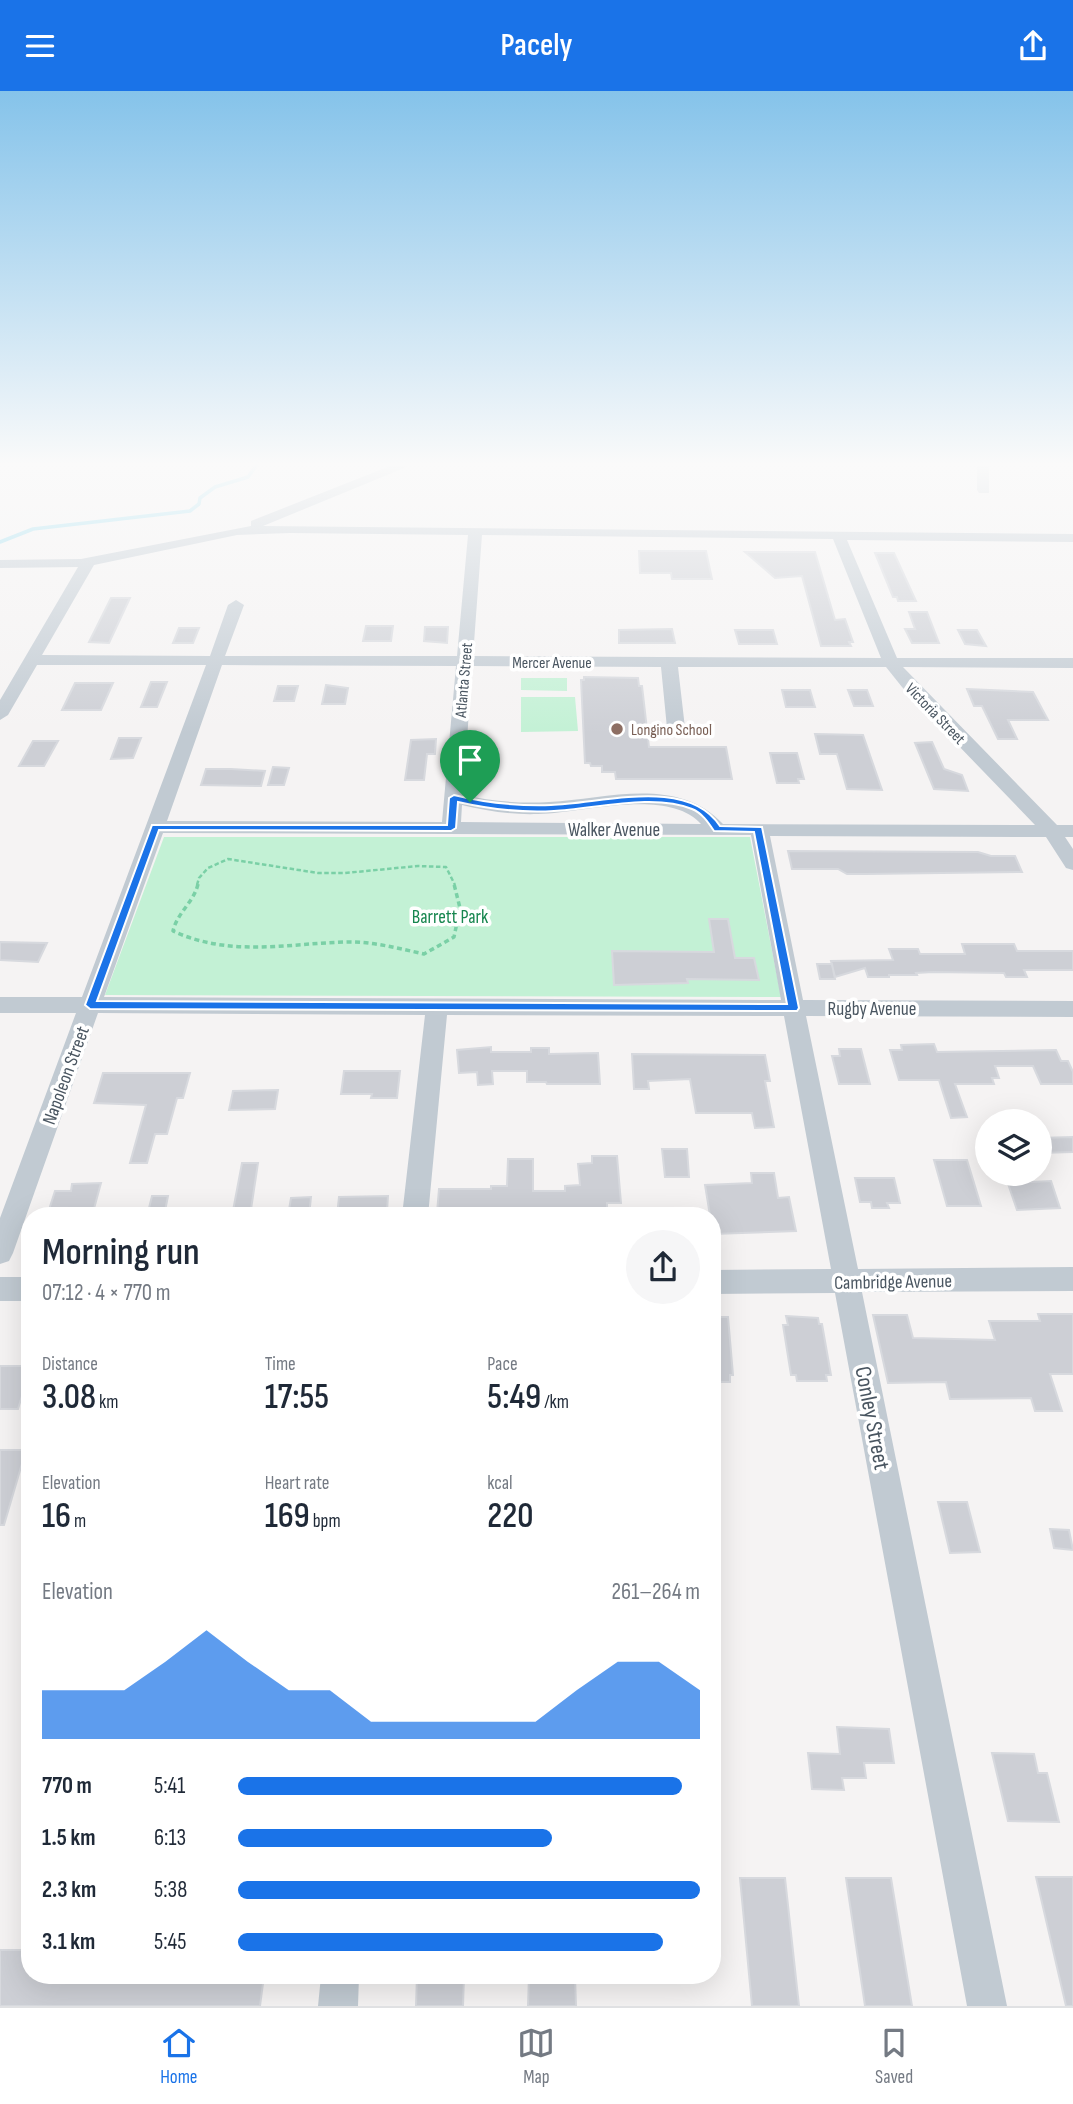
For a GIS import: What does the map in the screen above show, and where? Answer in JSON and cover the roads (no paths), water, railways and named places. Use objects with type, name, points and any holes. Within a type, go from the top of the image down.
[{"type":"street","points":[[0,564],[88,562],[120,555]]},
{"type":"street","name":"Atlanta Street","points":[[451,828],[473,555]]},
{"type":"street","name":"Victoria Street","points":[[847,555],[891,663],[908,684],[1051,831],[1073,864]]},
{"type":"street","points":[[0,715],[88,562]]},
{"type":"street","name":"Napoleon Street","points":[[0,1253],[236,604]]},
{"type":"street","name":"Mercer Avenue","points":[[32,660],[1073,663]]},
{"type":"street","points":[[669,662],[676,728]]},
{"type":"street","points":[[463,682],[484,691]]},
{"type":"street","points":[[477,770],[454,791],[496,807],[525,808],[639,800],[673,801],[696,807],[709,817],[717,829]]},
{"type":"street","name":"Walker Avenue","points":[[155,827],[1073,831]]},
{"type":"street","name":"Conley Street","points":[[759,829],[987,2006]]},
{"type":"street","name":"Rugby Avenue","points":[[0,1005],[1073,1009]]},
{"type":"street","points":[[416,1207],[437,1006]]},
{"type":"street","name":"Cambridge Avenue","points":[[721,1282],[1073,1279]]},
{"type":"street","points":[[0,1289],[21,1289]]},
{"type":"street","points":[[338,2006],[339,1984]]},
{"type":"place","name":"Longino School","points":[[617,729]]},
{"type":"park label","name":"Barrett Park","points":[[450,916]]}]
